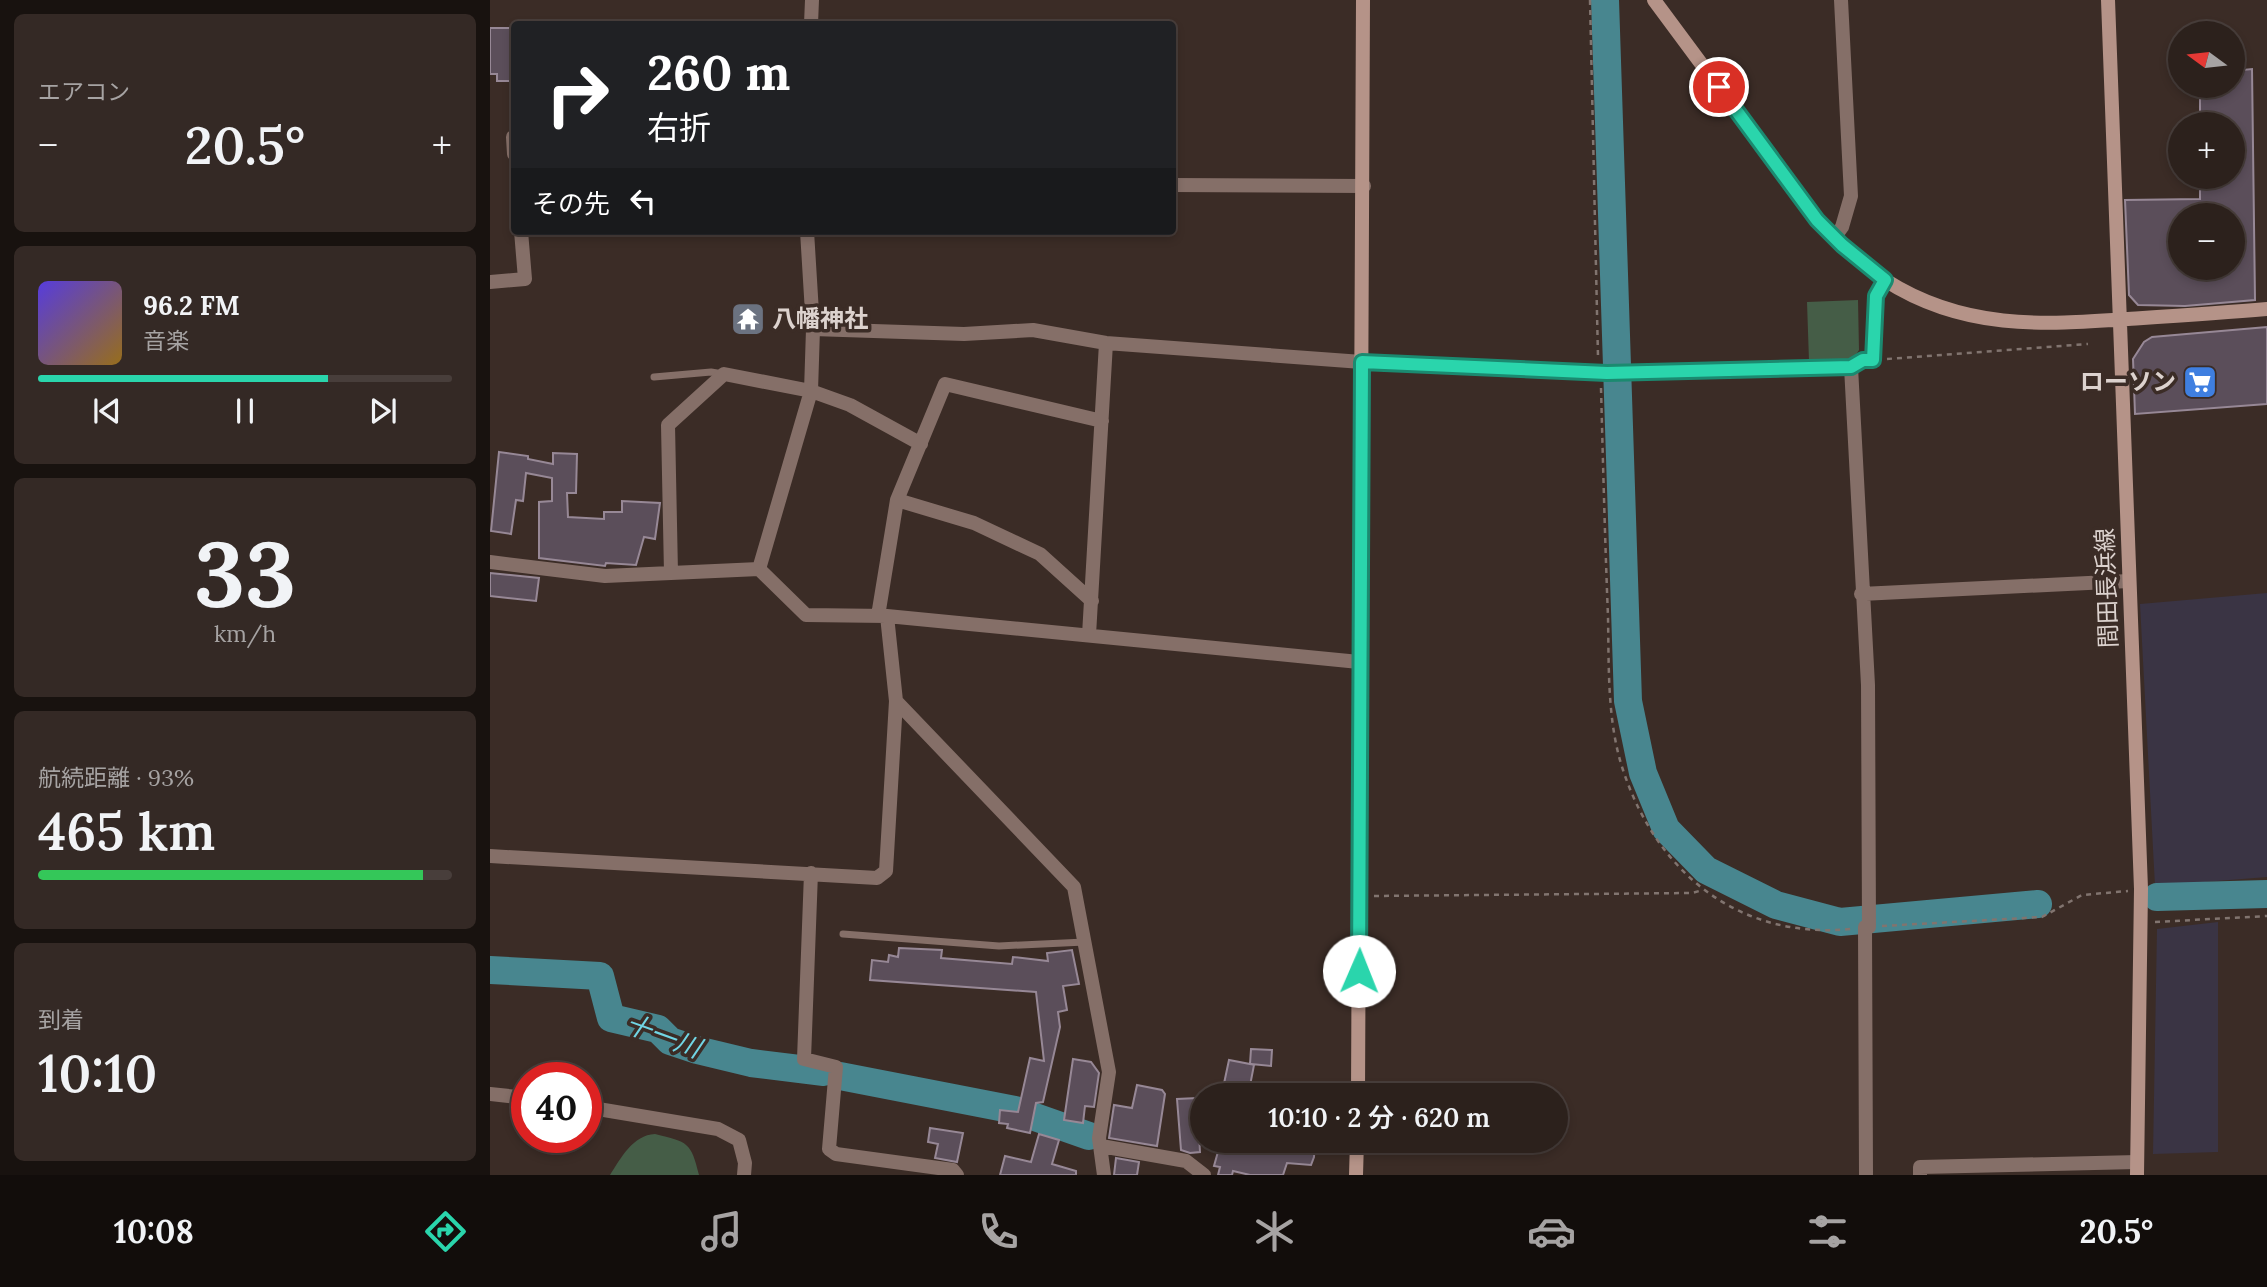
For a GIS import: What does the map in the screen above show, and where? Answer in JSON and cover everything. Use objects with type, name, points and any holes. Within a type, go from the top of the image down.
[{"type":"main road","points":[[1358,1083],[1363,0]]},
{"type":"main road","points":[[1654,0],[1795,192],[1834,238],[1885,280],[1960,313],[1988,320],[2058,325],[2267,309]]},
{"type":"main road","name":"間田長浜線","points":[[2108,0],[2141,889],[2137,1169]]},
{"type":"main road","points":[[1356,1175],[1357,1153]]},
{"type":"street","points":[[811,0],[811,21]]},
{"type":"street","points":[[1834,238],[1842,227],[1851,196],[1841,0]]},
{"type":"street","points":[[1176,185],[1364,186]]},
{"type":"street","points":[[490,282],[525,279],[521,235]]},
{"type":"street","points":[[759,569],[811,391],[813,329],[807,235]]},
{"type":"street","points":[[813,329],[964,334],[1033,330],[1106,343],[1362,362],[1604,373],[1851,367],[1863,360],[1873,360],[1876,296],[1885,280]]},
{"type":"street","points":[[1089,635],[1106,343]]},
{"type":"street","points":[[1851,367],[1861,594],[1868,685],[1866,1175]]},
{"type":"street","points":[[671,573],[668,425],[724,374],[811,391],[850,405],[921,443]]},
{"type":"street","points":[[490,856],[877,878],[886,871],[895,701],[882,616],[897,500],[945,384],[1102,421]]},
{"type":"street","points":[[897,500],[974,523],[1040,554],[1092,601]]},
{"type":"street","points":[[490,562],[605,576],[759,569],[806,615],[882,616],[1359,662]]},
{"type":"street","points":[[1861,594],[2129,581]]},
{"type":"street","points":[[895,701],[1074,887],[1109,1072],[1099,1138],[1104,1175]]},
{"type":"street","points":[[811,873],[804,1059],[836,1067],[829,1149],[836,1154],[953,1170],[957,1175]]},
{"type":"street","points":[[490,1094],[511,1096]]},
{"type":"street","points":[[602,1110],[718,1129],[739,1140],[745,1163],[744,1175]]},
{"type":"street","points":[[1101,1146],[1186,1161],[1204,1175]]},
{"type":"street","points":[[1920,1175],[1920,1167],[1999,1170],[2137,1169]]},
{"type":"lane","points":[[654,377],[711,372],[724,374]]},
{"type":"lane","points":[[843,934],[999,946],[1085,942]]},
{"type":"path","points":[[1590,0],[1604,373],[1610,704],[1622,768],[1642,818],[1672,861],[1703,890],[1727,907],[1787,926],[1831,930],[2042,917],[2082,895],[2141,889]]},
{"type":"path","points":[[1873,360],[2088,344]]},
{"type":"path","points":[[1360,896],[1692,893],[1703,890]]},
{"type":"path","points":[[2141,922],[2267,916]]},
{"type":"shaded area","points":[[2267,593],[2267,877],[2155,886],[2140,604]]},
{"type":"shaded area","points":[[2218,922],[2218,1152],[2153,1154],[2157,929]]},
{"type":"green space","points":[[1858,300],[1859,350],[1852,361],[1809,361],[1807,302]]},
{"type":"green space","points":[[655,1134],[686,1145],[699,1175],[610,1175],[634,1143],[647,1135]]},
{"type":"building","points":[[490,28],[511,28],[511,81],[497,81],[497,74],[490,74]]},
{"type":"building","points":[[2252,69],[2255,300],[2185,306],[2138,305],[2129,295],[2125,200],[2200,199],[2200,189],[2245,189],[2245,112],[2200,112],[2200,98],[2245,98],[2245,70]]},
{"type":"building","name":"ローソン","points":[[2267,327],[2267,404],[2135,414],[2133,359],[2144,342],[2152,337]]},
{"type":"building","points":[[499,452],[528,456],[528,459],[553,464],[553,453],[577,454],[576,493],[567,493],[568,517],[604,519],[604,512],[622,512],[622,501],[660,503],[655,539],[644,537],[636,565],[606,563],[605,566],[539,558],[539,502],[552,501],[552,478],[526,473],[523,501],[516,500],[511,534],[491,531]]},
{"type":"building","points":[[490,573],[539,578],[536,601],[490,596]]},
{"type":"building","points":[[899,948],[942,950],[941,958],[1012,964],[1013,957],[1048,961],[1047,953],[1072,950],[1079,984],[1063,986],[1067,1010],[1058,1012],[1060,1027],[1043,1102],[1036,1103],[1030,1133],[1007,1128],[1008,1124],[999,1123],[1000,1110],[1018,1112],[1030,1058],[1044,1061],[1036,992],[870,980],[872,960],[888,962],[889,955],[898,957]]},
{"type":"building","points":[[1251,1049],[1272,1050],[1271,1066],[1251,1064],[1254,1065],[1251,1083],[1224,1083],[1229,1060],[1250,1064]]},
{"type":"building","points":[[1073,1059],[1091,1062],[1099,1073],[1094,1107],[1085,1106],[1083,1123],[1064,1120]]},
{"type":"building","points":[[1137,1085],[1162,1090],[1165,1094],[1157,1146],[1109,1138],[1114,1105],[1132,1108]]},
{"type":"building","points":[[1190,1098],[1190,1153],[1181,1150],[1177,1099]]},
{"type":"building","points":[[930,1128],[963,1133],[957,1162],[935,1158],[938,1144],[928,1142]]},
{"type":"building","points":[[1039,1134],[1059,1140],[1052,1164],[1076,1171],[1076,1175],[1000,1175],[1005,1156],[1031,1162]]},
{"type":"building","points":[[1218,1153],[1314,1153],[1311,1165],[1287,1163],[1283,1175],[1250,1175],[1233,1171],[1232,1175],[1218,1175],[1220,1167],[1214,1166]]},
{"type":"building","points":[[1116,1158],[1139,1162],[1137,1175],[1114,1175]]},
{"type":"waterway","points":[[1605,0],[1628,701],[1643,773],[1666,829],[1706,870],[1776,905],[1840,922],[2038,904]]},
{"type":"waterway","points":[[2157,897],[2267,894]]},
{"type":"waterway","name":"十一川","points":[[490,970],[600,976],[611,1018],[658,1029],[670,1041],[697,1050],[751,1063],[824,1072]]},
{"type":"waterway","name":"十一川","points":[[840,1076],[1015,1110],[1089,1136]]},
{"type":"place","name":"八幡神社","points":[[748,319]]},
{"type":"place","name":"ローソン","points":[[2200,382]]},
{"type":"route","points":[[1359,971],[1362,362],[1607,373],[1726,373],[1851,367],[1863,360],[1873,360],[1876,296],[1885,280],[1842,245],[1817,220],[1719,87]]}]
